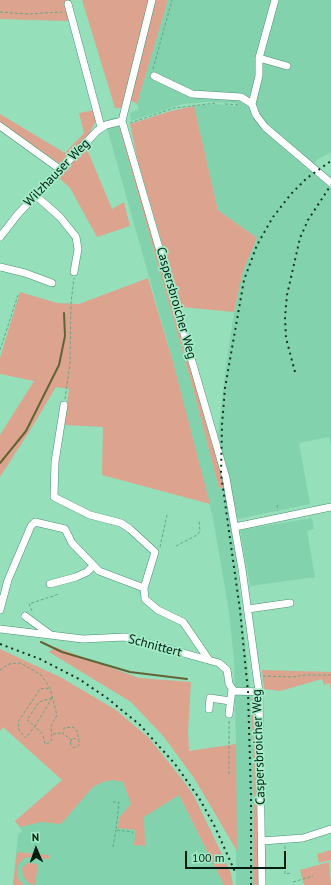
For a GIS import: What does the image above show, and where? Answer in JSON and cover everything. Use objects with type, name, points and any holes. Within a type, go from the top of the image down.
[{"type":"street","points":[[68,8],[101,127],[123,123],[152,0]]},
{"type":"street","points":[[275,0],[259,58],[259,76],[252,104],[256,115],[265,127],[331,183]]},
{"type":"street","points":[[259,58],[288,66]]},
{"type":"street","points":[[154,76],[192,94],[242,97],[252,104]]},
{"type":"street","name":"Caspersbroicher Weg","points":[[123,123],[221,455],[235,527],[259,692],[262,885]]},
{"type":"street","points":[[0,126],[61,170]]},
{"type":"street","name":"Wilzhauser Weg","points":[[0,237],[35,195],[61,170],[101,127]]},
{"type":"street","points":[[35,195],[60,217],[76,237],[78,249],[74,272]]},
{"type":"street","points":[[0,267],[25,273],[52,283]]},
{"type":"street","points":[[64,405],[55,462],[54,497],[90,515],[121,523],[130,529],[155,552],[144,588],[144,595],[148,602],[158,610],[183,622],[209,660],[225,667],[232,689],[229,714]]},
{"type":"street","points":[[235,527],[331,507]]},
{"type":"street","points":[[0,610],[8,580],[35,522],[65,529],[72,543],[99,571],[144,588]]},
{"type":"street","points":[[50,584],[88,572],[93,566]]},
{"type":"street","points":[[248,609],[290,603]]},
{"type":"street","points":[[26,616],[52,636]]},
{"type":"street","name":"Schnittert","points":[[0,629],[83,639],[125,637],[209,660]]},
{"type":"street","points":[[232,689],[236,692],[259,692]]},
{"type":"street","points":[[209,709],[210,698],[230,701]]},
{"type":"street","points":[[262,841],[303,838],[331,829]]},
{"type":"path","points":[[154,76],[151,74],[172,0]]},
{"type":"path","points":[[0,12],[54,14],[68,8]]},
{"type":"path","points":[[123,123],[174,108],[217,103]]},
{"type":"path","points":[[224,104],[252,104]]},
{"type":"path","points":[[64,405],[70,363],[71,303],[74,272]]},
{"type":"path","points":[[0,350],[18,295]]},
{"type":"path","points":[[159,552],[167,515]]},
{"type":"path","points":[[176,546],[197,535],[200,531],[199,520]]},
{"type":"path","points":[[26,616],[32,613],[29,604],[59,594]]},
{"type":"path","points":[[0,670],[9,664],[22,663],[41,675],[50,688],[57,715],[51,726],[51,741],[45,744],[43,735],[28,720],[39,702],[52,698]]},
{"type":"path","points":[[257,676],[292,677],[306,675],[331,675]]},
{"type":"path","points":[[50,688],[40,689],[18,722],[19,730],[26,738],[52,698]]},
{"type":"path","points":[[229,714],[230,776]]},
{"type":"path","points":[[62,733],[64,728],[73,727],[77,731],[79,745],[76,747],[71,745],[72,740]]},
{"type":"path","points":[[52,734],[62,733],[72,740],[75,738],[79,740]]},
{"type":"path","points":[[113,802],[120,802],[114,848]]},
{"type":"path","points":[[116,830],[133,832],[132,834]]},
{"type":"path","points":[[285,840],[285,874],[291,873]]},
{"type":"path","points":[[293,882],[313,876]]},
{"type":"shaded area","points":[[0,0],[70,0],[73,8],[67,9],[68,21],[0,19]]},
{"type":"shaded area","points":[[82,0],[168,0],[137,104],[130,100],[122,108],[115,108]]},
{"type":"shaded area","points":[[168,0],[331,0],[331,152],[318,159],[310,169],[331,188],[331,446],[329,437],[299,443],[310,504],[238,519],[218,434],[234,312],[243,271],[257,238],[218,210],[194,106],[215,104],[236,106],[237,103],[207,102],[183,104],[131,121],[130,113],[139,109],[137,104]]},
{"type":"shaded area","points":[[194,106],[218,210],[257,238],[243,271],[234,312],[181,307],[138,162],[130,124],[171,111]]},
{"type":"shaded area","points":[[95,110],[95,122],[88,136],[62,165],[0,123],[0,114],[65,153],[84,133],[79,113]]},
{"type":"shaded area","points":[[116,117],[193,389],[219,488],[225,487],[237,567],[251,697],[254,773],[253,885],[236,885],[236,744],[234,660],[229,612],[213,518],[173,362],[105,121]]},
{"type":"shaded area","points":[[119,127],[122,129],[213,438],[225,487],[219,488],[193,389]]},
{"type":"shaded area","points":[[86,147],[112,209],[124,202],[130,226],[97,237],[70,188],[58,177]]},
{"type":"shaded area","points":[[148,278],[173,362],[210,504],[102,475],[103,427],[64,425],[69,389],[56,387],[0,477],[0,435],[34,381],[0,374],[0,358],[20,292],[57,303],[79,304]]},
{"type":"shaded area","points":[[312,518],[314,529],[307,531],[315,577],[250,586],[240,530]]},
{"type":"shaded area","points":[[55,647],[139,678],[191,682],[188,731],[189,751],[236,744],[237,851],[194,778],[164,737],[131,702],[49,652]]},
{"type":"shaded area","points":[[0,649],[62,678],[116,710],[149,738],[194,796],[231,873],[233,885],[224,885],[179,795],[144,817],[145,846],[134,845],[136,830],[118,828],[119,818],[131,804],[123,782],[113,780],[103,782],[93,787],[61,824],[41,822],[20,827],[15,821],[62,780],[3,727],[0,731]]},
{"type":"shaded area","points":[[262,670],[331,672],[331,690],[329,683],[324,685],[322,679],[280,691],[264,689]]},
{"type":"shaded area","points":[[251,697],[255,701],[258,885],[253,885],[254,773]]},
{"type":"shaded area","points":[[87,761],[179,795],[224,885],[13,885],[18,834],[22,831],[15,821]]},
{"type":"shaded area","points":[[331,850],[331,860],[319,863],[317,854]]},
{"type":"shaded area","points":[[17,852],[49,855],[49,859],[28,857],[23,859],[18,865],[18,878],[24,885],[13,885]]},
{"type":"shaded area","points":[[329,862],[331,885],[304,885],[300,870]]},
{"type":"shaded area","points":[[27,863],[38,864],[35,885],[28,883],[23,876],[22,868]]},
{"type":"waterway","points":[[0,463],[26,431],[59,365],[65,336],[64,313]]},
{"type":"waterway","points":[[41,642],[62,652],[130,672],[187,679]]},
{"type":"railway","points":[[251,885],[251,797],[248,692],[240,610],[221,474],[222,425],[225,388],[244,280],[257,245],[273,217],[291,194],[307,178],[331,161]]},
{"type":"railway","points":[[295,372],[286,338],[285,317],[287,295],[300,238],[308,220],[331,185]]},
{"type":"railway","points":[[0,644],[40,659],[79,679],[107,698],[140,725],[175,764],[199,798],[215,827],[236,874]]}]
